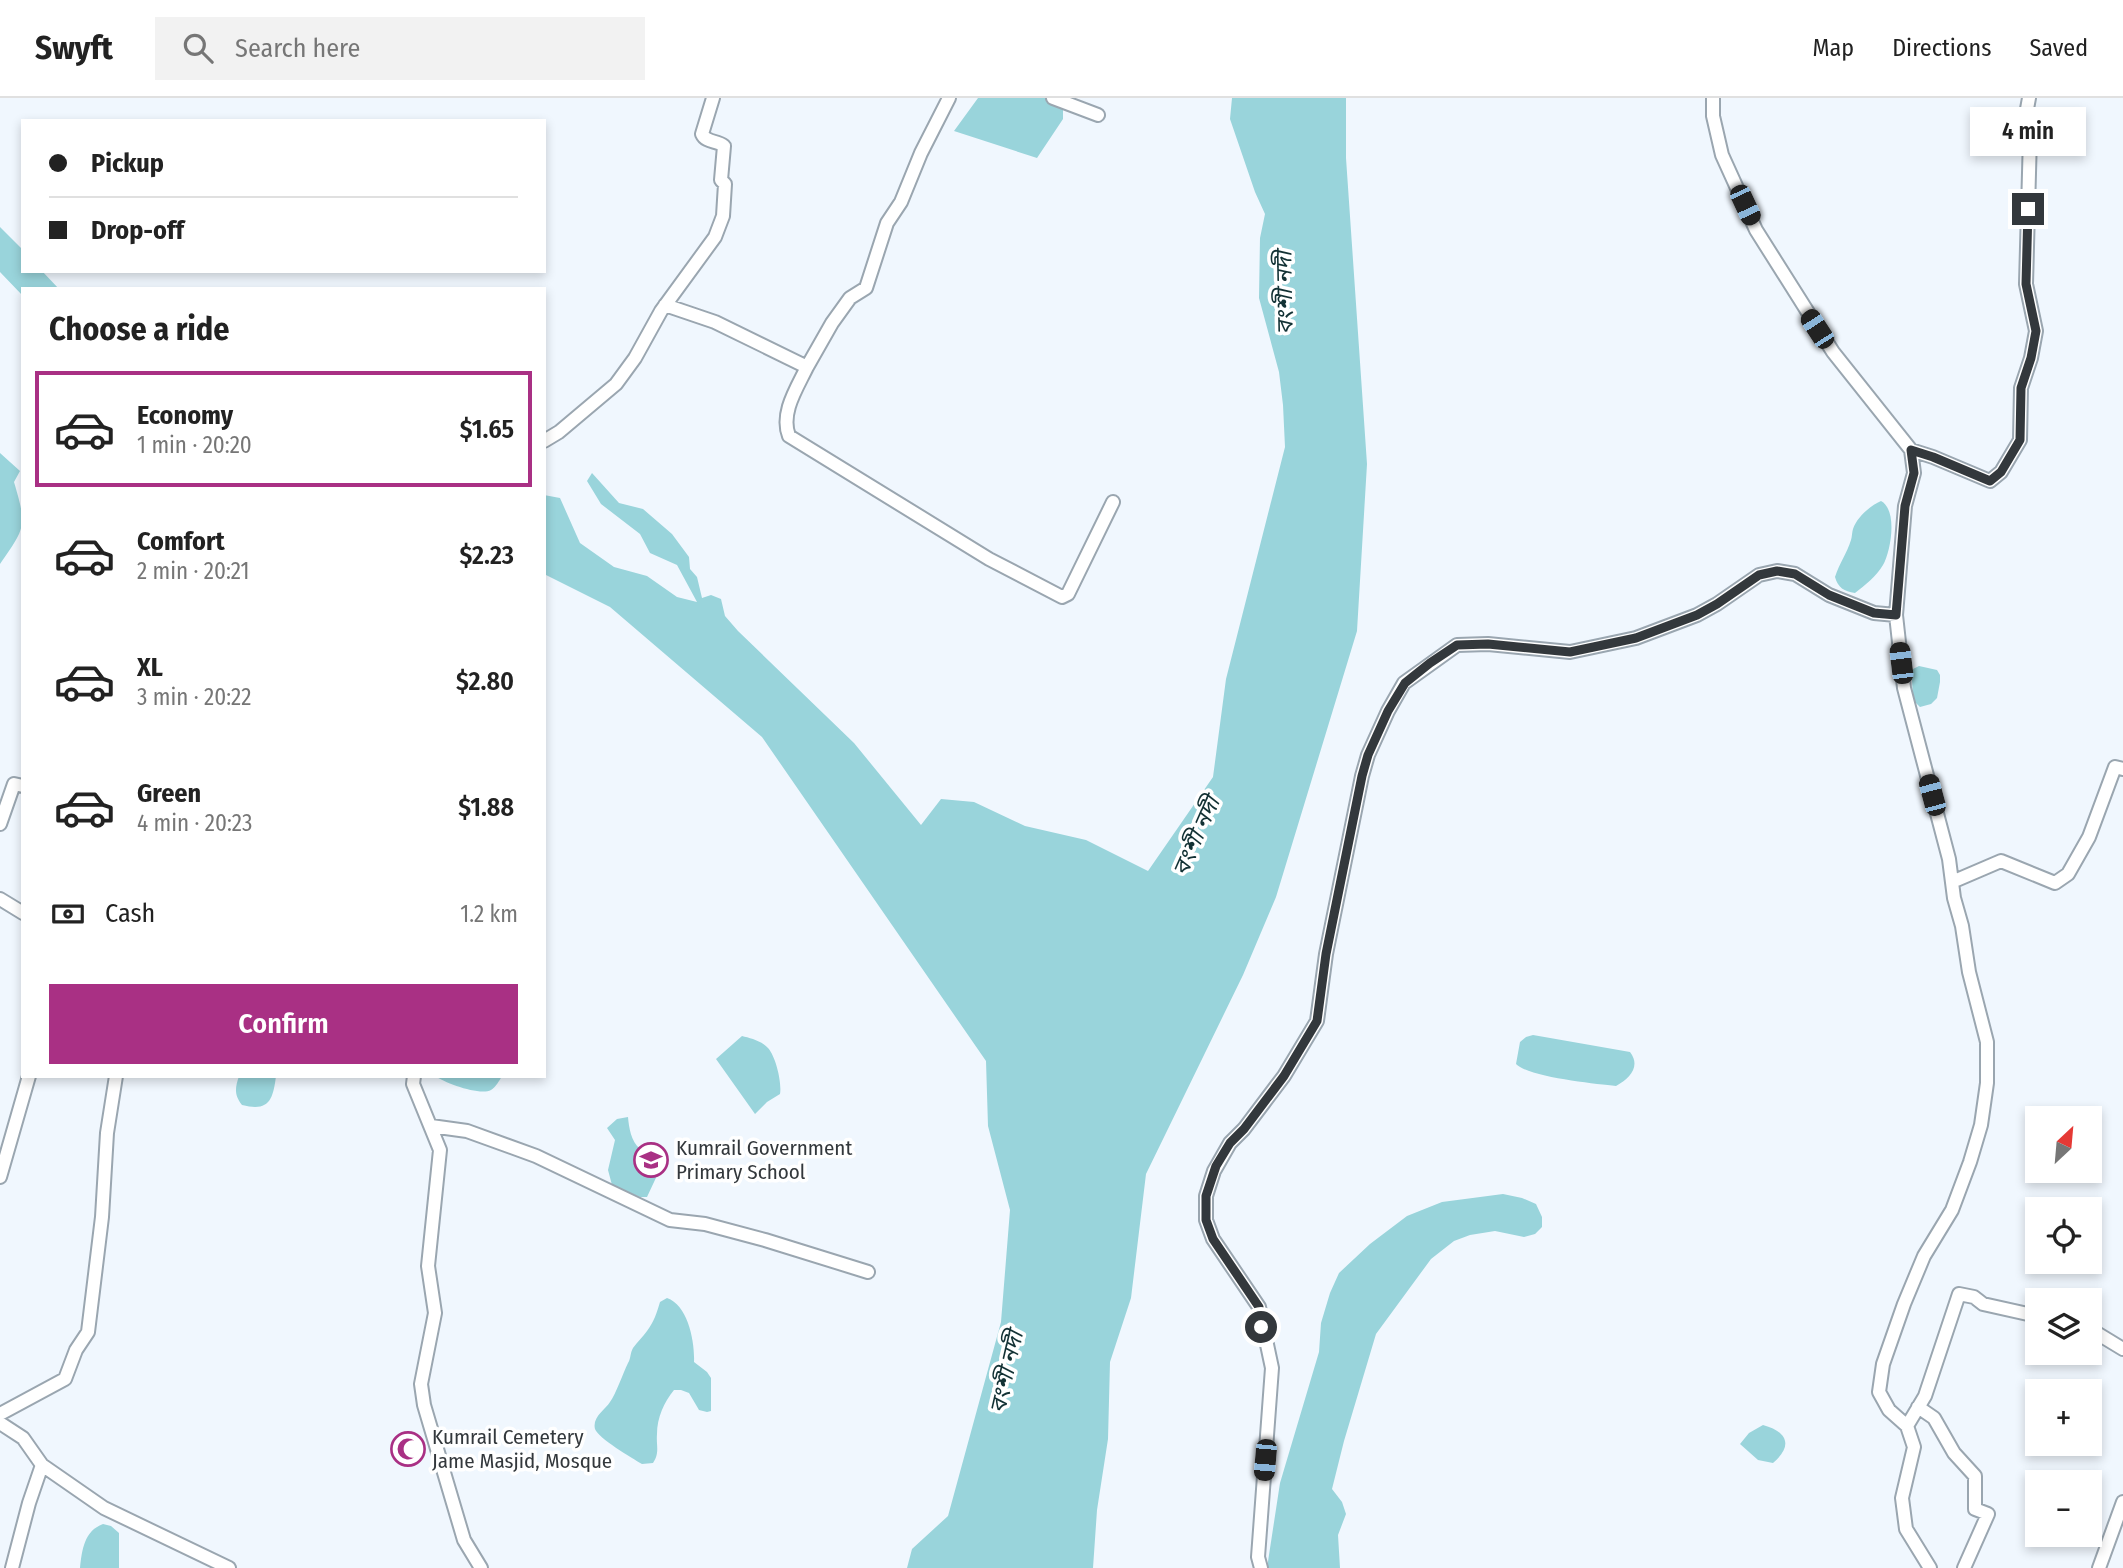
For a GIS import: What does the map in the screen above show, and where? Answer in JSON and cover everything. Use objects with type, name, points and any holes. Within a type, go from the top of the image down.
[{"type":"street","points":[[546,440],[616,384],[635,358],[665,305],[715,237],[723,216],[725,184],[721,180],[724,146],[706,139],[702,134],[713,98]]},
{"type":"street","points":[[950,98],[921,153],[901,202],[887,223],[866,288],[850,298],[807,367],[787,411],[785,426],[789,436],[989,559],[1062,597],[1068,594],[1113,502]]},
{"type":"street","points":[[1053,98],[1098,115]]},
{"type":"street","points":[[1713,98],[1713,117],[1722,155],[1756,230],[1833,352],[1911,450],[1914,473],[1905,506],[1896,615],[1904,688],[1949,859],[1969,972],[1987,1042],[1987,1083],[1981,1125],[1952,1210],[1924,1256],[1882,1364],[1879,1392],[1889,1410],[1907,1426],[1914,1447],[1902,1498],[1906,1529],[1930,1568]]},
{"type":"street","points":[[1911,450],[1990,481],[2001,472],[2020,440],[2021,388],[2036,331],[2026,284],[2029,98]]},
{"type":"street","points":[[665,305],[715,322],[807,367]]},
{"type":"street","points":[[1261,1568],[1258,1558],[1272,1368],[1261,1327],[1259,1307],[1213,1239],[1206,1220],[1206,1196],[1216,1166],[1230,1143],[1244,1129],[1284,1076],[1317,1021],[1326,954],[1362,776],[1368,755],[1388,711],[1405,683],[1457,645],[1488,644],[1570,652],[1636,638],[1697,615],[1759,575],[1777,571],[1795,574],[1829,595],[1874,613],[1896,615]]},
{"type":"street","points":[[1952,882],[2001,861],[2055,883],[2068,874],[2089,837],[2115,768],[2123,769]]},
{"type":"street","points":[[0,824],[14,784],[21,786]]},
{"type":"street","points":[[0,899],[21,912]]},
{"type":"street","points":[[0,1177],[28,1078]]},
{"type":"street","points":[[0,1414],[65,1379],[76,1350],[88,1332],[102,1217],[107,1133],[116,1078]]},
{"type":"street","points":[[414,1078],[413,1084],[440,1150],[428,1266],[435,1313],[421,1384],[424,1405],[464,1540],[481,1568]]},
{"type":"street","points":[[430,1126],[467,1131],[536,1156],[670,1220],[705,1224],[868,1272]]},
{"type":"street","points":[[1907,1426],[1925,1396],[1959,1294],[1974,1297],[1983,1304],[2025,1313]]},
{"type":"street","points":[[2102,1336],[2123,1349]]},
{"type":"street","points":[[1918,1407],[1934,1418],[1954,1453],[1975,1476],[1975,1509],[1988,1514],[1964,1568]]},
{"type":"street","points":[[0,1423],[23,1438],[42,1465],[104,1508],[229,1568]]},
{"type":"street","points":[[12,1568],[42,1465]]},
{"type":"street","points":[[2099,1568],[2123,1502]]},
{"type":"water","points":[[978,98],[1063,98],[1063,119],[1037,158],[954,131]]},
{"type":"water","name":"বংশী নদী","points":[[1232,98],[1346,98],[1346,158],[1367,464],[1357,631],[1276,897],[1243,975],[1146,1174],[1131,1298],[1110,1362],[1108,1439],[1097,1510],[1093,1568],[907,1568],[912,1549],[948,1516],[1001,1322],[1010,1210],[988,1126],[986,1061],[762,737],[610,607],[546,575],[546,495],[560,498],[580,543],[614,567],[647,576],[677,597],[697,602],[677,565],[650,553],[640,534],[601,504],[587,481],[592,473],[619,503],[643,509],[672,534],[689,557],[690,569],[697,577],[702,598],[711,595],[721,599],[725,616],[738,631],[854,743],[921,825],[941,799],[974,802],[1025,826],[1086,840],[1148,871],[1213,777],[1226,679],[1285,447],[1279,372],[1259,298],[1260,238],[1265,214],[1230,119]]},
{"type":"water","points":[[0,227],[21,248],[21,273],[44,273],[57,287],[21,287],[21,294],[0,272]]},
{"type":"water","points":[[0,453],[20,471],[14,482],[21,508],[21,528],[0,564]]},
{"type":"water","points":[[1881,501],[1890,513],[1891,522],[1886,559],[1866,584],[1855,593],[1848,591],[1838,584],[1835,577],[1858,520],[1868,509]]},
{"type":"water","points":[[1919,666],[1937,670],[1940,675],[1937,698],[1931,704],[1920,707],[1913,700],[1912,680],[1913,669]]},
{"type":"water","points":[[1533,1035],[1630,1052],[1634,1067],[1626,1080],[1616,1086],[1534,1073],[1516,1064],[1520,1042]]},
{"type":"water","points":[[742,1036],[768,1048],[774,1057],[779,1077],[780,1094],[755,1114],[716,1059]]},
{"type":"water","points":[[238,1078],[276,1078],[271,1098],[258,1107],[242,1105],[236,1091]]},
{"type":"water","points":[[439,1078],[501,1078],[491,1090],[486,1091],[463,1088]]},
{"type":"water","points":[[628,1117],[634,1142],[661,1167],[647,1197],[640,1197],[612,1185],[608,1170],[615,1140],[607,1128],[617,1119]]},
{"type":"water","points":[[1503,1194],[1536,1204],[1542,1217],[1542,1227],[1535,1234],[1524,1237],[1495,1231],[1454,1241],[1431,1259],[1376,1334],[1332,1489],[1342,1502],[1346,1514],[1338,1535],[1340,1568],[1267,1568],[1280,1483],[1319,1352],[1321,1323],[1339,1273],[1370,1244],[1407,1216],[1442,1202]]},
{"type":"water","points":[[667,1298],[680,1308],[689,1325],[694,1362],[711,1378],[711,1411],[699,1410],[689,1393],[674,1390],[660,1416],[655,1459],[653,1463],[642,1464],[597,1433],[595,1425],[597,1417],[615,1394],[633,1348],[652,1324],[660,1302]]},
{"type":"water","points":[[1763,1425],[1778,1432],[1785,1440],[1783,1451],[1773,1463],[1758,1460],[1740,1444],[1749,1433]]},
{"type":"water","points":[[103,1524],[111,1526],[119,1533],[119,1568],[80,1568],[88,1536]]},
{"type":"place","name":"Kumrail Government Primary School","points":[[651,1160]]},
{"type":"place","name":"Kumrail Cemetery Jame Masjid, Mosque","points":[[408,1449]]},
{"type":"route","points":[[1261,1327],[1259,1307],[1213,1239],[1206,1220],[1206,1196],[1216,1166],[1230,1143],[1244,1129],[1284,1076],[1317,1021],[1326,954],[1362,776],[1368,755],[1388,711],[1405,683],[1457,645],[1488,644],[1570,652],[1636,638],[1697,615],[1759,575],[1777,571],[1795,574],[1829,595],[1874,613],[1896,615],[1905,506],[1914,473],[1911,450],[1990,481],[2001,472],[2020,440],[2021,388],[2036,331],[2026,284],[2028,209]]}]
